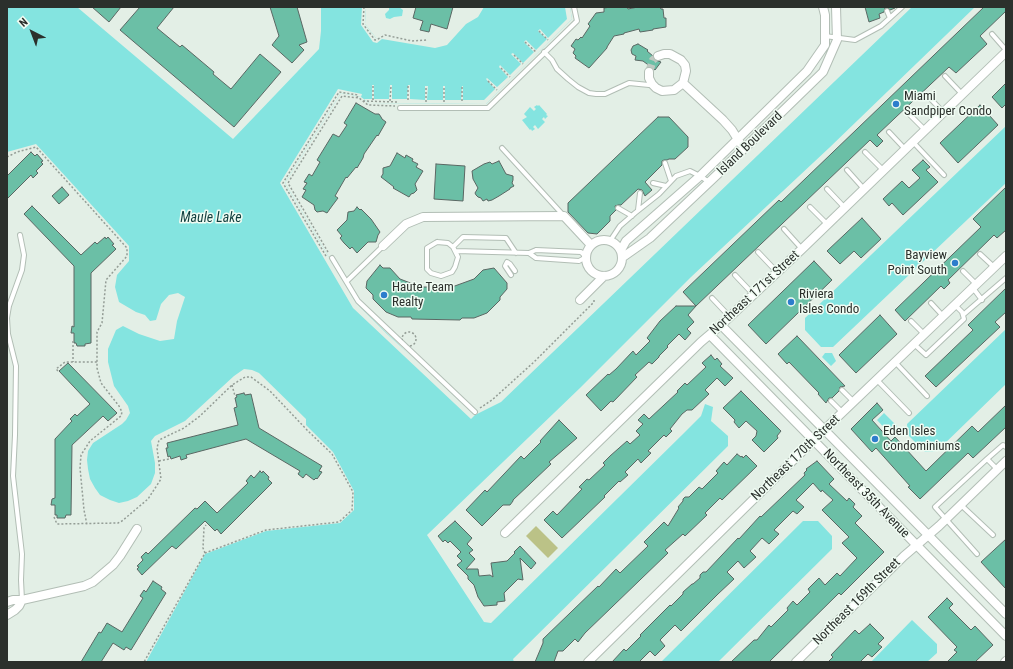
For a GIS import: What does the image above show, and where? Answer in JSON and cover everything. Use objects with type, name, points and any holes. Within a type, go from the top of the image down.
[{"type":"street","name":"Island Boulevard","points":[[580,300],[604,276],[610,275],[619,268],[622,263],[622,254],[626,241],[700,176],[807,71],[825,45],[824,7]]},
{"type":"street","name":"Island Boulevard","points":[[622,254],[650,238],[823,72],[837,40],[836,7]]},
{"type":"street","name":"Northeast 171st Street","points":[[505,533],[710,334],[754,295],[864,190],[1006,51]]},
{"type":"street","points":[[648,72],[649,78],[656,88],[668,91],[674,90],[683,83],[686,71],[681,60],[670,54],[658,56]]},
{"type":"street","points":[[816,58],[826,66]]},
{"type":"street","points":[[683,83],[723,120],[732,130],[744,149]]},
{"type":"street","points":[[383,246],[406,224],[424,217],[564,216],[591,245]]},
{"type":"street","points":[[604,276],[593,272],[587,262],[586,256],[591,245],[602,240],[610,240],[618,246],[622,254]]},
{"type":"street","name":"Northeast 170th Street","points":[[588,662],[824,430],[1006,256]]},
{"type":"street","name":"Northeast 35th Avenue","points":[[721,325],[1006,614]]},
{"type":"street","name":"Northeast 35th Avenue","points":[[710,334],[1006,636]]},
{"type":"street","name":"Northeast 169th Street","points":[[796,662],[916,545],[1006,461]]},
{"type":"street","points":[[7,602],[84,586],[93,582],[113,565],[138,529]]},
{"type":"street","points":[[7,614],[15,610],[22,600]]},
{"type":"lane","points":[[400,108],[488,108],[577,21],[574,7]]},
{"type":"lane","points":[[825,36],[855,40],[881,26],[902,7]]},
{"type":"lane","points":[[887,11],[890,18]]},
{"type":"lane","points":[[992,34],[1006,51]]},
{"type":"lane","points":[[544,52],[552,60],[557,69],[578,87],[589,93],[605,94],[629,83],[652,84]]},
{"type":"lane","points":[[945,76],[962,94]]},
{"type":"lane","points":[[927,95],[944,112]]},
{"type":"lane","points":[[908,113],[925,130]]},
{"type":"lane","points":[[888,132],[905,149]]},
{"type":"lane","points":[[913,142],[944,175]]},
{"type":"lane","points":[[502,148],[564,216]]},
{"type":"lane","points":[[865,152],[883,171]]},
{"type":"lane","points":[[665,163],[671,181]]},
{"type":"lane","points":[[847,170],[864,190]]},
{"type":"lane","points":[[610,240],[620,226],[659,194],[676,176],[690,171],[709,182]]},
{"type":"lane","points":[[653,183],[666,186]]},
{"type":"lane","points":[[828,189],[845,208]]},
{"type":"lane","points":[[638,210],[640,193]]},
{"type":"lane","points":[[810,207],[827,225]]},
{"type":"lane","points":[[618,208],[632,216]]},
{"type":"lane","points":[[784,229],[802,249]]},
{"type":"lane","points":[[20,235],[24,255],[22,270],[9,306],[7,318],[8,334],[16,366],[13,476],[22,554],[22,600]]},
{"type":"lane","points":[[453,247],[463,237],[506,238],[516,252]]},
{"type":"lane","points":[[443,242],[453,247],[456,251],[457,262],[452,272],[441,276],[431,273],[427,269],[428,248],[432,244],[443,242]]},
{"type":"lane","points":[[347,281],[383,246]]},
{"type":"lane","points":[[456,251],[529,253],[536,250],[581,252],[586,256],[579,261],[536,258],[529,253]]},
{"type":"lane","points":[[506,252],[507,262],[505,266],[511,275]]},
{"type":"lane","points":[[758,252],[778,272]]},
{"type":"lane","points":[[980,254],[994,268]]},
{"type":"lane","points":[[329,258],[347,281],[358,301],[475,412]]},
{"type":"lane","points":[[507,262],[515,271]]},
{"type":"lane","points":[[963,271],[982,300]]},
{"type":"lane","points":[[735,275],[754,295]]},
{"type":"lane","points":[[963,315],[1006,278]]},
{"type":"lane","points":[[712,298],[730,317]]},
{"type":"lane","points":[[931,303],[943,316]]},
{"type":"lane","points":[[914,344],[926,355],[964,319],[962,312],[955,305]]},
{"type":"lane","points":[[911,321],[924,335]]},
{"type":"lane","points":[[895,362],[926,396]]},
{"type":"lane","points":[[877,380],[908,413]]},
{"type":"lane","points":[[842,390],[854,402]]},
{"type":"lane","points":[[831,401],[843,413]]},
{"type":"lane","points":[[977,554],[935,507],[1005,444]]},
{"type":"lane","points":[[987,459],[998,469]]},
{"type":"lane","points":[[960,505],[993,536]]},
{"type":"path","points":[[364,7],[363,24],[374,40],[378,40],[385,35],[412,41],[428,40]]},
{"type":"path","points":[[539,31],[548,40],[543,45]]},
{"type":"path","points":[[525,42],[536,52]]},
{"type":"path","points":[[533,55],[539,48]]},
{"type":"path","points":[[514,55],[523,64]]},
{"type":"path","points":[[520,67],[526,61]]},
{"type":"path","points":[[501,68],[510,77]]},
{"type":"path","points":[[506,81],[513,74]]},
{"type":"path","points":[[488,81],[497,90],[493,94]]},
{"type":"path","points":[[373,86],[373,101]]},
{"type":"path","points":[[390,102],[391,86]]},
{"type":"path","points":[[408,86],[408,102]]},
{"type":"path","points":[[426,86],[426,102]]},
{"type":"path","points":[[444,87],[444,102]]},
{"type":"path","points":[[462,87],[462,102]]},
{"type":"path","points":[[329,258],[283,183],[339,92],[358,95],[357,98]]},
{"type":"path","points":[[329,258],[288,183],[342,96],[357,98],[364,101],[368,105],[397,106],[400,108]]},
{"type":"path","points":[[364,101],[414,102]]},
{"type":"path","points":[[438,102],[450,102]]},
{"type":"path","points":[[7,157],[17,152],[36,147],[127,248],[127,256],[106,280],[102,323],[97,332],[97,368],[101,383],[122,412],[121,416],[90,441],[81,455],[80,468],[84,510],[87,524]]},
{"type":"path","points":[[475,412],[492,400],[524,371],[594,302],[596,284]]},
{"type":"path","points":[[409,332],[415,335],[416,339],[414,344],[410,345],[406,344],[402,339],[405,333],[409,332]]},
{"type":"path","points":[[73,341],[73,362]]},
{"type":"path","points":[[58,371],[56,369],[65,362],[97,362]]},
{"type":"path","points":[[54,517],[57,524],[118,523],[122,521],[148,499],[154,492],[161,479],[157,448],[159,440],[184,428],[200,416],[232,385],[241,378],[248,376],[258,381],[270,391],[332,454],[353,492],[352,510],[339,522],[266,530],[205,553],[144,662]]},
{"type":"path","points":[[232,385],[235,396]]},
{"type":"path","points":[[159,461],[169,459]]},
{"type":"path","points":[[205,553],[203,548],[204,528],[206,525]]},
{"type":"green space","points":[[536,526],[558,548],[548,558],[526,536]]},
{"type":"water","name":"Maule Lake","points":[[7,7],[77,7],[233,139],[319,49],[321,7],[366,7],[365,24],[376,38],[435,48],[447,45],[466,24],[478,17],[484,7],[570,7],[572,19],[486,104],[369,103],[361,97],[341,93],[285,183],[356,303],[429,374],[475,415],[501,402],[912,7],[975,7],[829,148],[691,277],[580,388],[427,535],[484,622],[491,623],[701,416],[705,404],[713,407],[711,421],[728,436],[728,446],[513,659],[514,662],[146,662],[205,554],[266,531],[340,523],[354,510],[354,491],[333,452],[306,425],[306,419],[259,373],[244,369],[234,376],[185,421],[155,436],[151,441],[155,463],[155,473],[151,484],[137,497],[119,503],[100,495],[90,479],[87,460],[88,451],[93,443],[122,424],[130,413],[128,406],[114,386],[108,362],[108,349],[116,330],[123,326],[139,334],[160,341],[174,339],[177,321],[185,297],[178,293],[169,295],[161,304],[156,320],[150,321],[145,315],[136,312],[119,302],[115,287],[117,275],[129,261],[129,246],[36,144],[7,152]]},
{"type":"water","points":[[389,7],[399,7],[403,10],[402,16],[390,19],[386,18],[385,14],[389,10]]},
{"type":"water","points":[[539,105],[548,116],[545,119],[544,117],[542,119],[545,122],[538,129],[535,125],[533,127],[535,129],[532,131],[522,120],[527,117],[524,114],[530,107],[534,111],[536,109],[534,107]]},
{"type":"water","points":[[1006,126],[1006,183],[833,347],[821,347],[805,330],[805,318]]},
{"type":"water","points":[[1006,329],[1006,384],[937,451],[925,452],[908,435],[907,424]]},
{"type":"water","points":[[825,353],[832,353],[836,361],[831,366],[822,357]]},
{"type":"water","points":[[884,413],[897,426],[889,433],[877,420]]},
{"type":"water","points":[[803,521],[818,521],[832,536],[832,549],[718,662],[661,662]]},
{"type":"water","points":[[912,620],[937,644],[937,653],[927,662],[871,662]]},
{"type":"pier","points":[[362,7],[366,7],[365,24],[376,38],[382,39],[377,43],[373,42],[361,25]]},
{"type":"pier","points":[[565,7],[570,7],[572,19],[486,104],[369,103],[364,99],[372,99],[372,85],[374,85],[374,99],[389,99],[390,85],[392,85],[392,99],[407,99],[408,85],[410,85],[410,99],[425,100],[425,86],[428,86],[427,100],[443,100],[443,86],[445,86],[445,100],[461,100],[463,86],[463,100],[484,100],[495,89],[486,79],[487,78],[497,87],[508,77],[499,67],[500,65],[510,75],[521,64],[511,54],[513,53],[523,63],[534,52],[524,42],[526,40],[536,50],[547,39],[538,31],[540,29],[548,38],[567,19]]},
{"type":"pier","points":[[338,89],[362,94],[361,97],[341,93],[285,183],[356,303],[387,334],[475,415],[471,419],[353,308],[280,183]]},
{"type":"building","points":[[92,7],[121,7],[109,22]]},
{"type":"building","points":[[140,7],[174,7],[157,28],[180,47],[182,45],[214,72],[213,74],[231,89],[260,54],[281,72],[234,127],[120,30]]},
{"type":"building","points":[[270,7],[297,7],[307,42],[299,45],[304,50],[292,63],[272,45],[279,36]]},
{"type":"building","points":[[416,7],[453,7],[447,29],[431,24],[429,32],[420,30],[423,21],[413,18]]},
{"type":"building","points":[[627,7],[628,9],[638,7],[660,7],[663,9],[664,18],[666,18],[666,27],[640,32],[639,29],[614,36],[607,48],[589,68],[575,58],[576,56],[573,53],[575,49],[571,46],[576,39],[578,40],[581,37],[582,38],[590,26],[588,24],[596,13],[604,12],[604,8]]},
{"type":"building","points":[[865,7],[895,8],[890,10],[885,8],[884,12],[879,14],[880,18],[869,22]]},
{"type":"building","name":"Miami Sandpiper Condo","points":[[984,7],[1006,7],[1006,11],[980,36],[987,44],[956,73],[949,67],[877,135],[883,141],[877,147],[870,140],[696,306],[683,292],[779,200],[781,202]]},
{"type":"building","points":[[638,44],[648,50],[647,51],[655,60],[661,62],[655,70],[643,61],[635,60],[636,56],[632,54],[631,50],[633,46]]},
{"type":"building","points":[[1006,83],[1006,104],[1002,108],[992,97]]},
{"type":"building","points":[[356,103],[375,114],[379,114],[386,122],[378,136],[377,135],[364,154],[357,168],[356,167],[347,178],[346,177],[335,196],[338,198],[327,213],[323,211],[317,212],[314,205],[302,197],[306,190],[303,189],[307,183],[304,182],[309,174],[312,176],[320,162],[317,160],[333,134],[339,137],[347,125],[344,123]]},
{"type":"building","points":[[980,105],[998,125],[958,163],[940,143]]},
{"type":"building","points":[[658,117],[669,117],[688,137],[688,147],[675,159],[662,161],[662,165],[645,182],[652,190],[645,196],[642,190],[638,189],[621,205],[615,206],[616,210],[610,216],[610,221],[597,234],[588,233],[568,212],[568,203]]},
{"type":"building","points":[[31,152],[35,156],[37,154],[43,161],[41,162],[43,164],[36,171],[38,173],[33,178],[31,175],[7,199],[7,176]]},
{"type":"building","points":[[397,153],[405,158],[406,155],[413,159],[412,161],[418,164],[416,167],[423,171],[415,184],[417,190],[409,197],[393,188],[394,187],[381,177],[383,174],[383,168],[390,166]]},
{"type":"building","points":[[923,160],[930,167],[926,170],[938,182],[903,215],[892,203],[889,206],[883,199],[902,181],[909,188],[920,178],[912,170]]},
{"type":"building","points":[[499,161],[506,174],[513,176],[512,183],[514,186],[492,200],[488,201],[487,199],[483,201],[475,193],[478,188],[473,179],[472,171],[484,164],[490,162],[492,164]]},
{"type":"building","points":[[436,164],[465,166],[463,201],[434,199]]},
{"type":"building","points":[[62,187],[69,195],[59,204],[52,196]]},
{"type":"building","points":[[1006,187],[1006,230],[997,238],[994,235],[948,280],[950,283],[944,289],[941,286],[905,321],[895,310],[981,227],[973,219]]},
{"type":"building","points":[[32,206],[81,255],[95,242],[97,244],[105,237],[106,239],[108,237],[116,249],[91,273],[91,343],[85,344],[85,346],[77,346],[76,343],[74,343],[74,333],[71,333],[72,326],[74,327],[74,266],[24,214]]},
{"type":"building","points":[[357,207],[371,219],[380,232],[376,242],[368,242],[357,253],[352,247],[350,249],[344,243],[340,238],[342,236],[337,230],[347,220],[348,212],[354,211]]},
{"type":"building","points":[[862,218],[881,239],[861,258],[854,251],[840,264],[827,251]]},
{"type":"building","name":"Riviera Isles Condo","points":[[814,261],[832,280],[766,344],[748,325]]},
{"type":"building","points":[[380,265],[383,268],[390,268],[400,279],[421,287],[452,287],[474,279],[483,270],[494,268],[507,283],[507,289],[500,297],[500,300],[487,313],[474,318],[462,318],[460,320],[412,319],[411,317],[398,317],[386,312],[373,299],[373,295],[366,288],[367,281]]},
{"type":"building","points":[[1006,288],[1006,312],[995,322],[1000,327],[936,387],[925,376],[973,330],[968,325]]},
{"type":"building","points":[[676,306],[696,306],[688,315],[694,322],[687,329],[691,333],[685,340],[679,334],[652,364],[649,362],[635,375],[637,377],[613,402],[611,401],[601,411],[586,395],[608,374],[609,375],[616,369],[633,351],[636,355],[650,341],[647,338],[660,321]]},
{"type":"building","points":[[880,315],[897,334],[856,373],[839,355]]},
{"type":"building","points":[[797,336],[845,386],[840,387],[839,391],[832,398],[829,398],[826,403],[818,394],[819,393],[789,362],[787,364],[778,354]]},
{"type":"building","points":[[711,355],[715,360],[717,358],[722,364],[720,366],[733,378],[725,386],[717,378],[705,390],[709,394],[692,410],[687,410],[682,414],[670,429],[672,431],[666,437],[664,435],[648,451],[651,453],[641,463],[638,459],[625,472],[628,475],[620,482],[619,481],[604,496],[605,497],[562,538],[544,520],[553,511],[557,515],[582,489],[579,487],[605,465],[603,463],[610,456],[627,441],[630,444],[640,435],[636,431],[643,424],[638,420],[644,414],[649,419],[678,392],[677,391],[685,383],[687,385],[706,367],[702,363]]},
{"type":"building","points":[[68,363],[117,413],[108,421],[103,416],[72,445],[71,515],[66,515],[65,518],[57,518],[57,515],[55,515],[55,505],[51,505],[52,499],[55,498],[55,439],[72,421],[70,419],[75,414],[77,416],[90,404],[59,371]]},
{"type":"building","points":[[741,391],[781,431],[777,436],[778,438],[764,452],[752,440],[756,436],[757,431],[746,421],[739,428],[734,422],[735,420],[723,408]]},
{"type":"building","points":[[244,393],[245,395],[251,394],[259,428],[322,466],[319,471],[322,472],[317,479],[316,478],[314,480],[306,474],[303,478],[298,474],[300,471],[246,439],[186,455],[187,458],[181,460],[180,456],[171,459],[170,456],[168,457],[166,448],[168,448],[167,443],[238,425],[234,408],[237,407],[235,398],[237,397],[236,395]]},
{"type":"building","points":[[877,403],[883,410],[872,420],[891,441],[895,437],[926,471],[972,426],[978,432],[1006,405],[1006,427],[973,458],[968,453],[920,499],[908,487],[910,486],[876,448],[872,452],[851,429]]},
{"type":"building","points":[[559,420],[577,438],[549,462],[551,464],[513,500],[510,505],[503,505],[482,526],[466,510],[485,490],[487,492],[521,456],[524,459],[541,442],[540,441]]},
{"type":"building","points":[[737,454],[743,458],[746,455],[757,466],[722,500],[720,498],[705,513],[707,515],[685,536],[683,534],[665,550],[668,553],[585,633],[578,642],[575,639],[563,651],[558,651],[554,662],[535,662],[543,643],[543,639],[598,586],[599,587],[616,569],[620,573],[648,546],[644,542],[664,522],[668,526],[683,499],[685,497],[689,497],[699,487],[702,489],[718,473],[716,471],[724,462],[727,465]]},
{"type":"building","points":[[817,461],[834,479],[829,484],[847,501],[849,498],[855,504],[853,507],[862,516],[855,523],[884,552],[841,595],[839,593],[769,662],[731,662],[754,640],[757,640],[769,625],[771,627],[788,610],[787,608],[793,601],[797,605],[810,592],[808,589],[819,578],[825,585],[837,573],[840,576],[857,558],[842,543],[849,537],[822,510],[833,500],[822,490],[821,492],[813,483],[796,500],[804,507],[797,514],[793,511],[774,530],[779,534],[769,544],[762,538],[750,551],[756,557],[744,568],[738,561],[727,572],[734,579],[681,631],[675,625],[660,640],[665,646],[655,656],[650,651],[639,662],[612,662],[624,649],[626,651],[670,605],[671,606],[683,594],[683,592],[700,578],[700,575],[703,572],[706,572],[760,516],[761,517],[805,475],[804,473],[807,470],[806,469]]},
{"type":"building","points":[[260,471],[262,473],[263,471],[269,477],[268,479],[272,483],[221,534],[217,529],[215,531],[205,521],[176,549],[172,546],[142,575],[137,569],[139,567],[137,566],[143,560],[141,557],[146,552],[148,554],[195,508],[197,509],[205,501],[217,513],[248,483],[246,481],[251,475],[254,478]]},
{"type":"building","points":[[455,521],[472,538],[467,544],[473,550],[469,553],[475,559],[466,569],[478,569],[479,576],[490,575],[493,577],[491,563],[507,561],[520,546],[536,563],[531,569],[520,558],[523,580],[518,579],[504,593],[505,601],[497,602],[497,605],[484,606],[478,597],[474,585],[468,579],[468,576],[457,565],[462,561],[457,556],[461,552],[450,541],[448,543],[445,540],[443,542],[438,536]]},
{"type":"building","points":[[1006,539],[1006,589],[981,562]]},
{"type":"building","points":[[153,581],[162,587],[161,589],[166,593],[131,650],[126,647],[124,650],[113,643],[101,662],[81,662],[99,632],[101,633],[107,623],[122,632],[143,598],[140,596],[144,590],[146,592]]},
{"type":"building","points":[[947,598],[953,604],[949,608],[971,630],[975,626],[993,645],[975,662],[947,662],[957,652],[954,650],[957,647],[928,617]]},
{"type":"building","points":[[870,624],[884,638],[878,644],[882,647],[872,657],[868,654],[860,662],[828,662],[833,657],[831,655],[855,630],[859,634]]},
{"type":"tunnel","points":[[649,72],[653,60],[658,56]]},
{"type":"place","name":"Miami Sandpiper Condo","points":[[896,104]]},
{"type":"place","name":"Bayview Point South","points":[[955,263]]},
{"type":"place","name":"Haute Team Realty","points":[[384,295]]},
{"type":"place","name":"Riviera Isles Condo","points":[[791,302]]},
{"type":"place","name":"Eden Isles Condominiums","points":[[875,439]]}]
